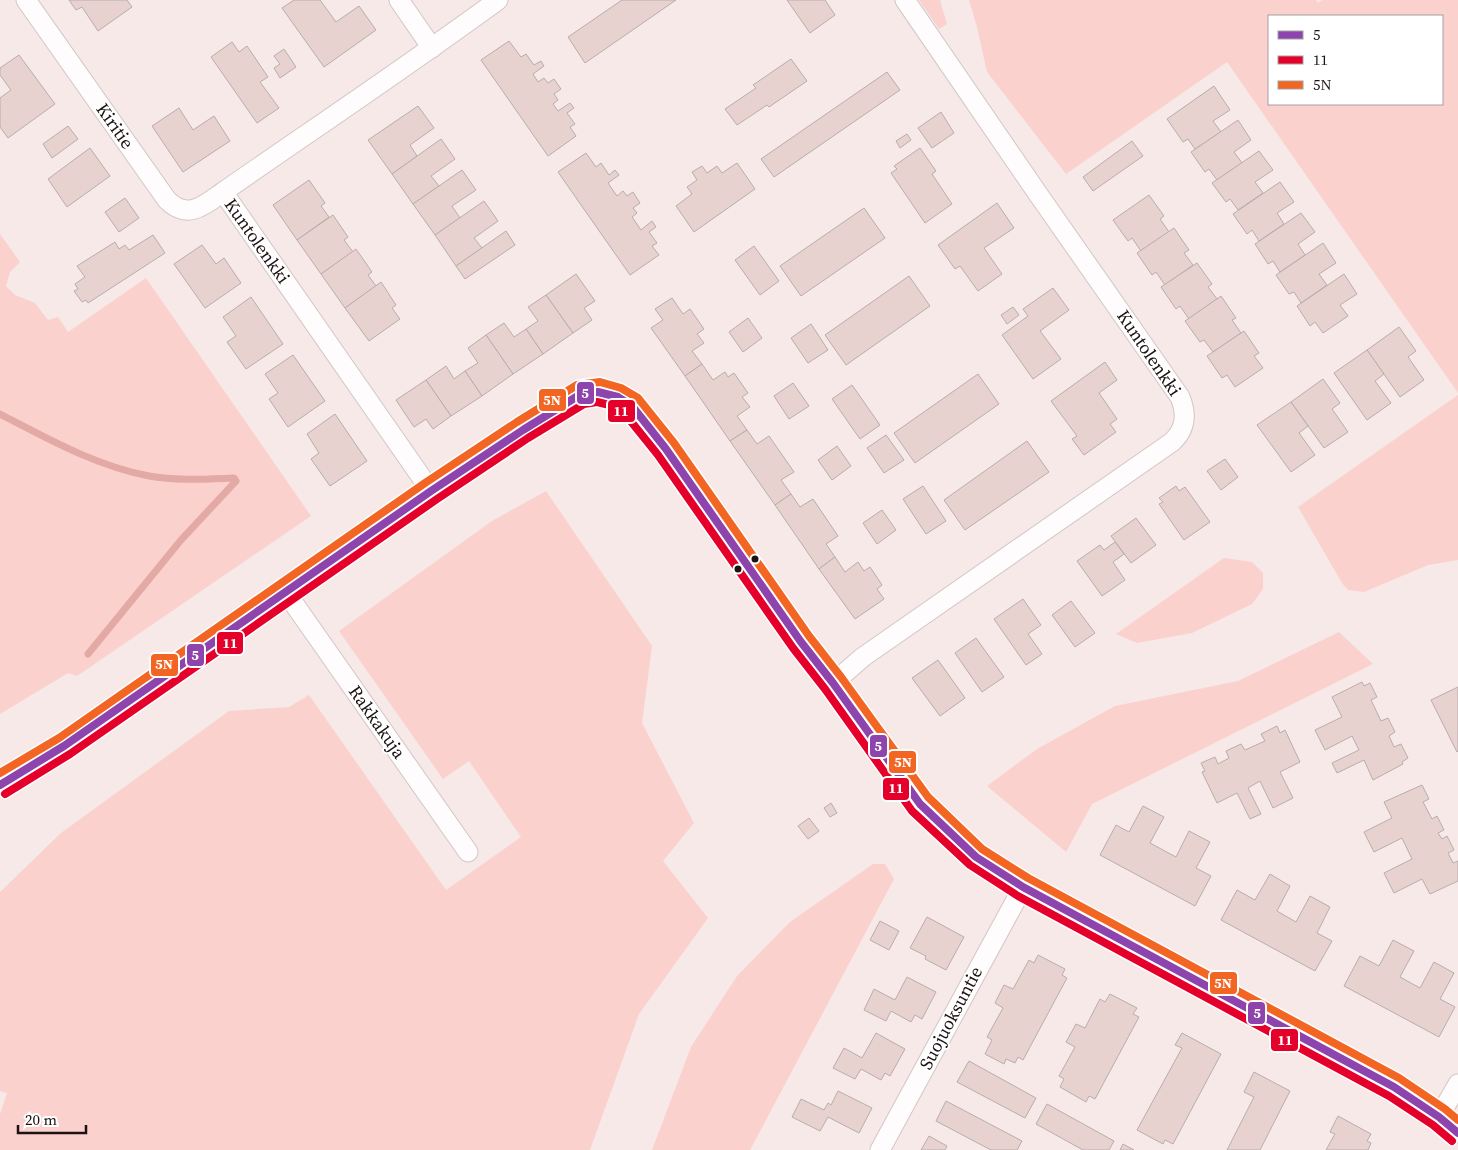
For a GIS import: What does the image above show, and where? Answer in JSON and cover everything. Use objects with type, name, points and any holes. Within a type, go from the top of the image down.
[{"type":"street","name":"Kiritie","points":[[26,0],[167,200],[175,208],[187,210],[198,208],[223,192]]},
{"type":"street","points":[[398,0],[432,48]]},
{"type":"street","name":"Kuntolenkki","points":[[430,491],[223,192],[432,48],[498,0]]},
{"type":"street","name":"Kuntolenkki","points":[[832,683],[863,657],[1172,442],[1178,436],[1185,421],[1184,405],[1180,396],[905,0]]},
{"type":"street","points":[[0,785],[64,746],[430,491],[582,394],[598,392],[618,397],[632,406],[666,449],[800,642],[920,804],[976,857],[1023,887],[1394,1087],[1439,1117],[1458,1134]]},
{"type":"street","name":"Rakkakuja","points":[[285,592],[468,852]]},
{"type":"street","name":"Suojuoksuntie","points":[[880,1150],[1023,887]]},
{"type":"street","points":[[1439,1117],[1458,1084]]},
{"type":"shaded area","points":[[919,0],[940,0],[947,24],[939,29]]},
{"type":"shaded area","points":[[969,0],[1316,0],[1318,3],[1322,0],[1458,0],[1458,393],[1227,62],[1066,174],[987,72]]},
{"type":"shaded area","points":[[0,234],[20,262],[10,272],[6,286],[15,295],[35,303],[48,320],[58,317],[68,332],[146,278],[311,516],[77,676],[68,673],[0,714]]},
{"type":"shaded area","points":[[1458,395],[1458,560],[1428,565],[1364,592],[1348,590],[1342,583],[1298,507]]},
{"type":"shaded area","points":[[546,491],[652,646],[642,723],[694,823],[663,861],[708,918],[639,1014],[590,1150],[0,1150],[0,1114],[7,1093],[0,1091],[0,892],[61,833],[229,711],[289,707],[309,695],[446,890],[521,837],[469,761],[443,779],[339,631],[492,521]]},
{"type":"shaded area","points":[[1224,558],[1252,562],[1263,573],[1263,589],[1252,604],[1192,633],[1137,643],[1116,634]]},
{"type":"shaded area","points":[[1339,632],[1373,664],[1092,804],[1066,852],[987,786],[1037,749],[1115,706],[1238,681]]},
{"type":"shaded area","points":[[873,864],[885,864],[894,879],[750,1150],[652,1150],[691,1047],[737,976],[790,922]]},
{"type":"building","points":[[69,0],[127,0],[132,7],[98,31],[82,7],[76,10]]},
{"type":"building","points":[[294,0],[320,0],[336,22],[359,6],[376,30],[324,67],[282,8]]},
{"type":"building","points":[[622,0],[676,0],[585,63],[568,37]]},
{"type":"building","points":[[787,0],[825,0],[835,15],[810,33]]},
{"type":"building","points":[[509,41],[521,57],[526,54],[534,65],[541,61],[544,66],[533,74],[538,82],[544,78],[548,83],[554,79],[561,89],[554,94],[558,100],[553,104],[558,111],[570,103],[574,108],[567,113],[575,124],[570,127],[576,136],[548,156],[481,60]]},
{"type":"building","points":[[232,42],[239,52],[247,46],[268,77],[260,82],[279,108],[257,123],[211,57]]},
{"type":"building","points":[[284,49],[296,67],[280,78],[274,68],[280,64],[274,56]]},
{"type":"building","points":[[19,55],[55,104],[8,138],[0,127],[0,98],[11,90],[0,75],[0,68]]},
{"type":"building","points":[[791,59],[807,81],[769,107],[767,105],[737,125],[725,109],[756,88],[753,85]]},
{"type":"building","points":[[887,72],[900,90],[774,177],[761,159]]},
{"type":"building","points":[[1214,86],[1230,110],[1213,121],[1221,132],[1195,149],[1188,139],[1183,142],[1167,119]]},
{"type":"building","points":[[418,106],[434,128],[410,145],[417,156],[392,174],[368,140]]},
{"type":"building","points":[[179,108],[193,130],[214,116],[230,141],[183,172],[152,126]]},
{"type":"building","points":[[941,112],[954,133],[932,148],[918,128]]},
{"type":"building","points":[[1238,120],[1251,140],[1234,152],[1242,163],[1217,180],[1209,169],[1205,172],[1191,152]]},
{"type":"building","points":[[68,126],[78,139],[52,158],[43,144]]},
{"type":"building","points":[[907,134],[911,140],[900,148],[896,141]]},
{"type":"building","points":[[441,139],[455,159],[431,176],[439,186],[413,204],[392,174]]},
{"type":"building","points":[[1132,141],[1143,156],[1093,191],[1083,177]]},
{"type":"building","points":[[90,148],[110,176],[67,207],[48,179]]},
{"type":"building","points":[[920,148],[936,171],[932,174],[952,204],[925,223],[891,173],[897,169],[894,166]]},
{"type":"building","points":[[1259,151],[1273,170],[1255,182],[1263,193],[1238,210],[1230,199],[1226,202],[1212,183]]},
{"type":"building","points":[[586,153],[596,167],[601,163],[609,175],[615,170],[619,175],[608,183],[617,196],[623,191],[627,196],[633,192],[640,203],[633,208],[637,213],[632,217],[641,230],[652,221],[656,227],[649,232],[657,243],[652,246],[659,255],[630,275],[558,172]]},
{"type":"building","points":[[737,163],[755,189],[694,232],[676,206],[692,194],[687,187],[697,180],[692,172],[702,166],[707,173],[717,166],[722,173]]},
{"type":"building","points":[[462,170],[476,190],[452,206],[460,218],[435,235],[413,204]]},
{"type":"building","points":[[309,180],[325,203],[321,206],[329,217],[297,240],[273,205]]},
{"type":"building","points":[[1280,182],[1294,202],[1277,213],[1284,224],[1259,241],[1252,230],[1247,234],[1233,214]]},
{"type":"building","points":[[1149,195],[1164,216],[1160,219],[1169,232],[1141,251],[1132,238],[1128,241],[1113,220]]},
{"type":"building","points":[[125,198],[139,218],[119,232],[105,212]]},
{"type":"building","points":[[484,201],[498,221],[474,238],[482,248],[456,266],[435,235]]},
{"type":"building","points":[[997,203],[1014,228],[984,248],[1002,274],[978,291],[960,266],[955,269],[938,245]]},
{"type":"building","points":[[864,208],[885,238],[801,296],[780,266]]},
{"type":"building","points":[[1301,213],[1315,232],[1298,244],[1305,255],[1280,272],[1273,261],[1268,264],[1255,244]]},
{"type":"building","points":[[333,215],[348,237],[344,240],[353,252],[321,274],[297,240]]},
{"type":"building","points":[[1174,228],[1189,250],[1184,253],[1193,265],[1165,285],[1156,272],[1152,275],[1137,253]]},
{"type":"building","points":[[506,231],[515,245],[465,279],[456,266]]},
{"type":"building","points":[[153,235],[165,253],[88,303],[86,300],[82,302],[74,291],[78,289],[75,284],[85,277],[77,266],[115,242],[119,249],[125,245],[129,250]]},
{"type":"building","points":[[1323,243],[1336,263],[1319,274],[1327,285],[1301,303],[1294,292],[1289,294],[1276,275]]},
{"type":"building","points":[[202,245],[216,264],[224,258],[241,283],[205,308],[174,264]]},
{"type":"building","points":[[754,246],[779,281],[760,295],[735,260]]},
{"type":"building","points":[[356,249],[372,272],[368,275],[376,286],[345,308],[321,274]]},
{"type":"building","points":[[1197,263],[1212,284],[1208,287],[1217,299],[1189,319],[1180,306],[1176,309],[1161,287]]},
{"type":"building","points":[[576,274],[595,301],[584,308],[592,320],[573,333],[546,295]]},
{"type":"building","points":[[1344,274],[1357,294],[1340,305],[1348,316],[1323,333],[1315,322],[1310,326],[1297,306]]},
{"type":"building","points":[[909,276],[930,306],[846,365],[825,335]]},
{"type":"building","points":[[381,282],[396,305],[392,308],[400,319],[369,341],[345,308]]},
{"type":"building","points":[[1053,288],[1069,310],[1040,331],[1061,359],[1033,379],[1002,335],[1028,316],[1023,309]]},
{"type":"building","points":[[546,295],[573,333],[543,354],[526,329],[538,321],[528,307]]},
{"type":"building","points":[[1221,296],[1236,318],[1232,320],[1241,333],[1213,352],[1204,340],[1200,342],[1185,321]]},
{"type":"building","points":[[251,297],[283,344],[246,369],[227,342],[236,336],[223,317]]},
{"type":"building","points":[[672,298],[683,314],[690,309],[704,329],[697,334],[704,343],[692,351],[702,364],[685,376],[651,328],[663,320],[655,309]]},
{"type":"building","points":[[1013,307],[1019,315],[1007,324],[1001,315]]},
{"type":"building","points":[[748,318],[762,338],[743,352],[729,332]]},
{"type":"building","points":[[504,323],[514,337],[526,329],[543,354],[513,374],[486,335]]},
{"type":"building","points":[[811,324],[828,350],[808,363],[791,338]]},
{"type":"building","points":[[1399,327],[1416,351],[1408,357],[1424,380],[1400,397],[1367,350]]},
{"type":"building","points":[[1244,331],[1259,353],[1254,356],[1263,368],[1235,387],[1227,375],[1222,378],[1207,356]]},
{"type":"building","points":[[486,335],[513,374],[482,396],[465,371],[478,363],[468,348]]},
{"type":"building","points":[[1367,350],[1384,374],[1375,381],[1391,403],[1367,420],[1334,373]]},
{"type":"building","points":[[293,355],[325,401],[288,427],[269,399],[278,393],[265,374]]},
{"type":"building","points":[[1105,362],[1117,380],[1099,393],[1117,419],[1110,424],[1116,432],[1084,455],[1072,439],[1077,436],[1051,401]]},
{"type":"building","points":[[702,364],[713,380],[725,372],[728,377],[734,373],[748,393],[742,397],[750,407],[737,416],[747,430],[730,441],[685,376]]},
{"type":"building","points":[[446,366],[454,379],[465,371],[482,396],[451,416],[426,380]]},
{"type":"building","points":[[978,374],[999,404],[915,463],[894,433]]},
{"type":"building","points":[[1323,379],[1340,403],[1332,409],[1348,432],[1324,448],[1291,402]]},
{"type":"building","points":[[426,380],[451,416],[433,429],[426,419],[414,427],[396,400]]},
{"type":"building","points":[[793,383],[809,406],[789,419],[774,396]]},
{"type":"building","points":[[852,385],[880,425],[860,439],[832,399]]},
{"type":"building","points":[[1291,402],[1308,426],[1299,433],[1315,455],[1291,472],[1257,425]]},
{"type":"building","points":[[335,414],[367,461],[330,486],[311,459],[319,453],[307,434]]},
{"type":"building","points":[[747,430],[757,444],[769,436],[794,472],[781,480],[791,494],[775,505],[730,441]]},
{"type":"building","points":[[886,435],[904,460],[884,473],[867,448]]},
{"type":"building","points":[[1027,441],[1049,472],[965,530],[944,500]]},
{"type":"building","points":[[837,446],[851,466],[832,480],[818,460]]},
{"type":"building","points":[[1225,459],[1238,477],[1221,490],[1207,471]]},
{"type":"building","points":[[923,486],[946,521],[926,534],[903,499]]},
{"type":"building","points":[[1176,486],[1179,491],[1185,487],[1210,522],[1184,540],[1159,504],[1163,502],[1159,498]]},
{"type":"building","points":[[791,494],[800,507],[813,499],[838,536],[826,544],[835,557],[819,569],[775,505]]},
{"type":"building","points":[[882,510],[896,530],[877,544],[863,523]]},
{"type":"building","points":[[1136,518],[1156,545],[1131,563],[1111,536]]},
{"type":"building","points":[[1115,542],[1124,554],[1113,562],[1125,580],[1102,596],[1077,561],[1100,545],[1104,550]]},
{"type":"building","points":[[835,557],[845,572],[858,562],[864,571],[870,567],[882,585],[877,589],[884,599],[855,619],[819,569]]},
{"type":"building","points":[[1023,599],[1041,625],[1028,634],[1042,654],[1026,665],[994,619]]},
{"type":"building","points":[[1071,601],[1095,633],[1075,647],[1052,615]]},
{"type":"building","points":[[976,638],[1004,677],[982,692],[955,653]]},
{"type":"building","points":[[938,660],[965,698],[940,716],[912,678]]},
{"type":"building","points":[[1362,682],[1364,686],[1370,683],[1377,697],[1371,700],[1381,721],[1388,718],[1395,732],[1389,736],[1394,747],[1401,744],[1408,758],[1402,762],[1403,764],[1373,780],[1364,760],[1337,773],[1332,763],[1359,750],[1352,736],[1325,750],[1315,730],[1342,717],[1332,697]]},
{"type":"building","points":[[1458,687],[1458,751],[1457,752],[1431,700]]},
{"type":"building","points":[[1277,726],[1280,733],[1285,730],[1300,762],[1280,772],[1293,798],[1273,808],[1260,781],[1248,788],[1261,814],[1250,819],[1237,793],[1217,803],[1202,772],[1205,771],[1201,763],[1215,757],[1218,764],[1229,758],[1226,751],[1241,744],[1245,750],[1265,741],[1261,734]]},
{"type":"building","points":[[1422,785],[1429,799],[1423,802],[1432,819],[1437,816],[1444,830],[1438,833],[1442,839],[1447,836],[1454,850],[1448,853],[1453,863],[1458,861],[1458,881],[1430,894],[1422,879],[1394,893],[1384,873],[1412,859],[1402,838],[1374,852],[1364,832],[1392,818],[1384,802]]},
{"type":"building","points":[[831,803],[837,813],[830,817],[824,808]]},
{"type":"building","points":[[1143,806],[1164,817],[1150,843],[1176,857],[1189,831],[1210,842],[1196,868],[1211,876],[1195,906],[1100,855],[1116,825],[1129,832]]},
{"type":"building","points":[[809,818],[819,831],[808,839],[798,826]]},
{"type":"building","points":[[1270,874],[1290,886],[1277,911],[1296,922],[1310,896],[1330,907],[1317,933],[1332,941],[1315,971],[1221,920],[1237,890],[1255,900]]},
{"type":"building","points":[[927,917],[964,937],[946,970],[925,959],[926,956],[910,948]]},
{"type":"building","points":[[880,921],[899,931],[889,950],[870,940]]},
{"type":"building","points":[[1393,940],[1414,951],[1400,977],[1420,988],[1434,962],[1454,973],[1440,999],[1455,1007],[1439,1037],[1344,986],[1360,956],[1379,966]]},
{"type":"building","points":[[1038,955],[1065,969],[1062,975],[1067,978],[1023,1060],[1018,1057],[1015,1063],[1006,1059],[1004,1064],[985,1054],[992,1040],[987,1037],[1003,1008],[995,1003],[1004,985],[1013,989],[1029,960],[1034,963]]},
{"type":"building","points":[[907,977],[936,992],[922,1019],[915,1015],[911,1022],[891,1011],[886,1021],[864,1010],[874,989],[895,1000]]},
{"type":"building","points":[[1110,994],[1137,1008],[1133,1014],[1139,1017],[1095,1099],[1089,1096],[1086,1102],[1060,1087],[1064,1079],[1059,1076],[1075,1047],[1066,1042],[1076,1024],[1085,1028],[1100,999],[1105,1002]]},
{"type":"building","points":[[876,1033],[905,1049],[890,1076],[885,1073],[881,1080],[861,1069],[855,1079],[833,1068],[844,1048],[862,1058]]},
{"type":"building","points":[[1182,1033],[1221,1054],[1173,1144],[1165,1140],[1163,1144],[1137,1130],[1182,1048],[1175,1045]]},
{"type":"building","points":[[969,1061],[1036,1098],[1025,1118],[957,1082]]},
{"type":"building","points":[[1254,1072],[1290,1091],[1260,1150],[1227,1150],[1254,1097],[1244,1092]]},
{"type":"building","points":[[838,1091],[872,1108],[859,1133],[828,1117],[820,1131],[792,1117],[801,1099],[824,1110],[828,1103],[831,1105]]},
{"type":"building","points":[[946,1101],[1022,1141],[1017,1150],[991,1150],[936,1121]]},
{"type":"building","points":[[1047,1104],[1114,1141],[1109,1150],[1083,1150],[1036,1124]]},
{"type":"building","points":[[1338,1116],[1371,1134],[1367,1141],[1371,1143],[1368,1150],[1326,1150],[1335,1134],[1330,1132]]},
{"type":"building","points":[[929,1136],[947,1146],[945,1150],[921,1150]]},
{"type":"building","points":[[1123,1144],[1134,1150],[1120,1150]]},
{"type":"waterway","points":[[0,414],[73,451],[110,466],[149,476],[170,479],[234,478],[236,481],[181,540],[88,654]]},
{"type":"transit line","name":"5N","points":[[0,773],[59,738],[425,483],[517,422],[577,385],[600,382],[621,388],[638,398],[674,443],[809,636],[928,797],[982,849],[1028,878],[1399,1078],[1458,1120]]},
{"type":"transit line","name":"5","points":[[0,785],[64,746],[431,491],[523,430],[581,394],[598,392],[618,397],[632,406],[666,449],[801,642],[833,683],[920,804],[976,857],[1023,887],[1394,1087],[1439,1117],[1458,1133]]},
{"type":"transit line","name":"11","points":[[5,794],[70,754],[528,438],[584,404],[597,402],[614,406],[625,414],[658,455],[793,648],[825,689],[912,811],[970,865],[1018,896],[1389,1096],[1433,1125],[1452,1141]]}]
